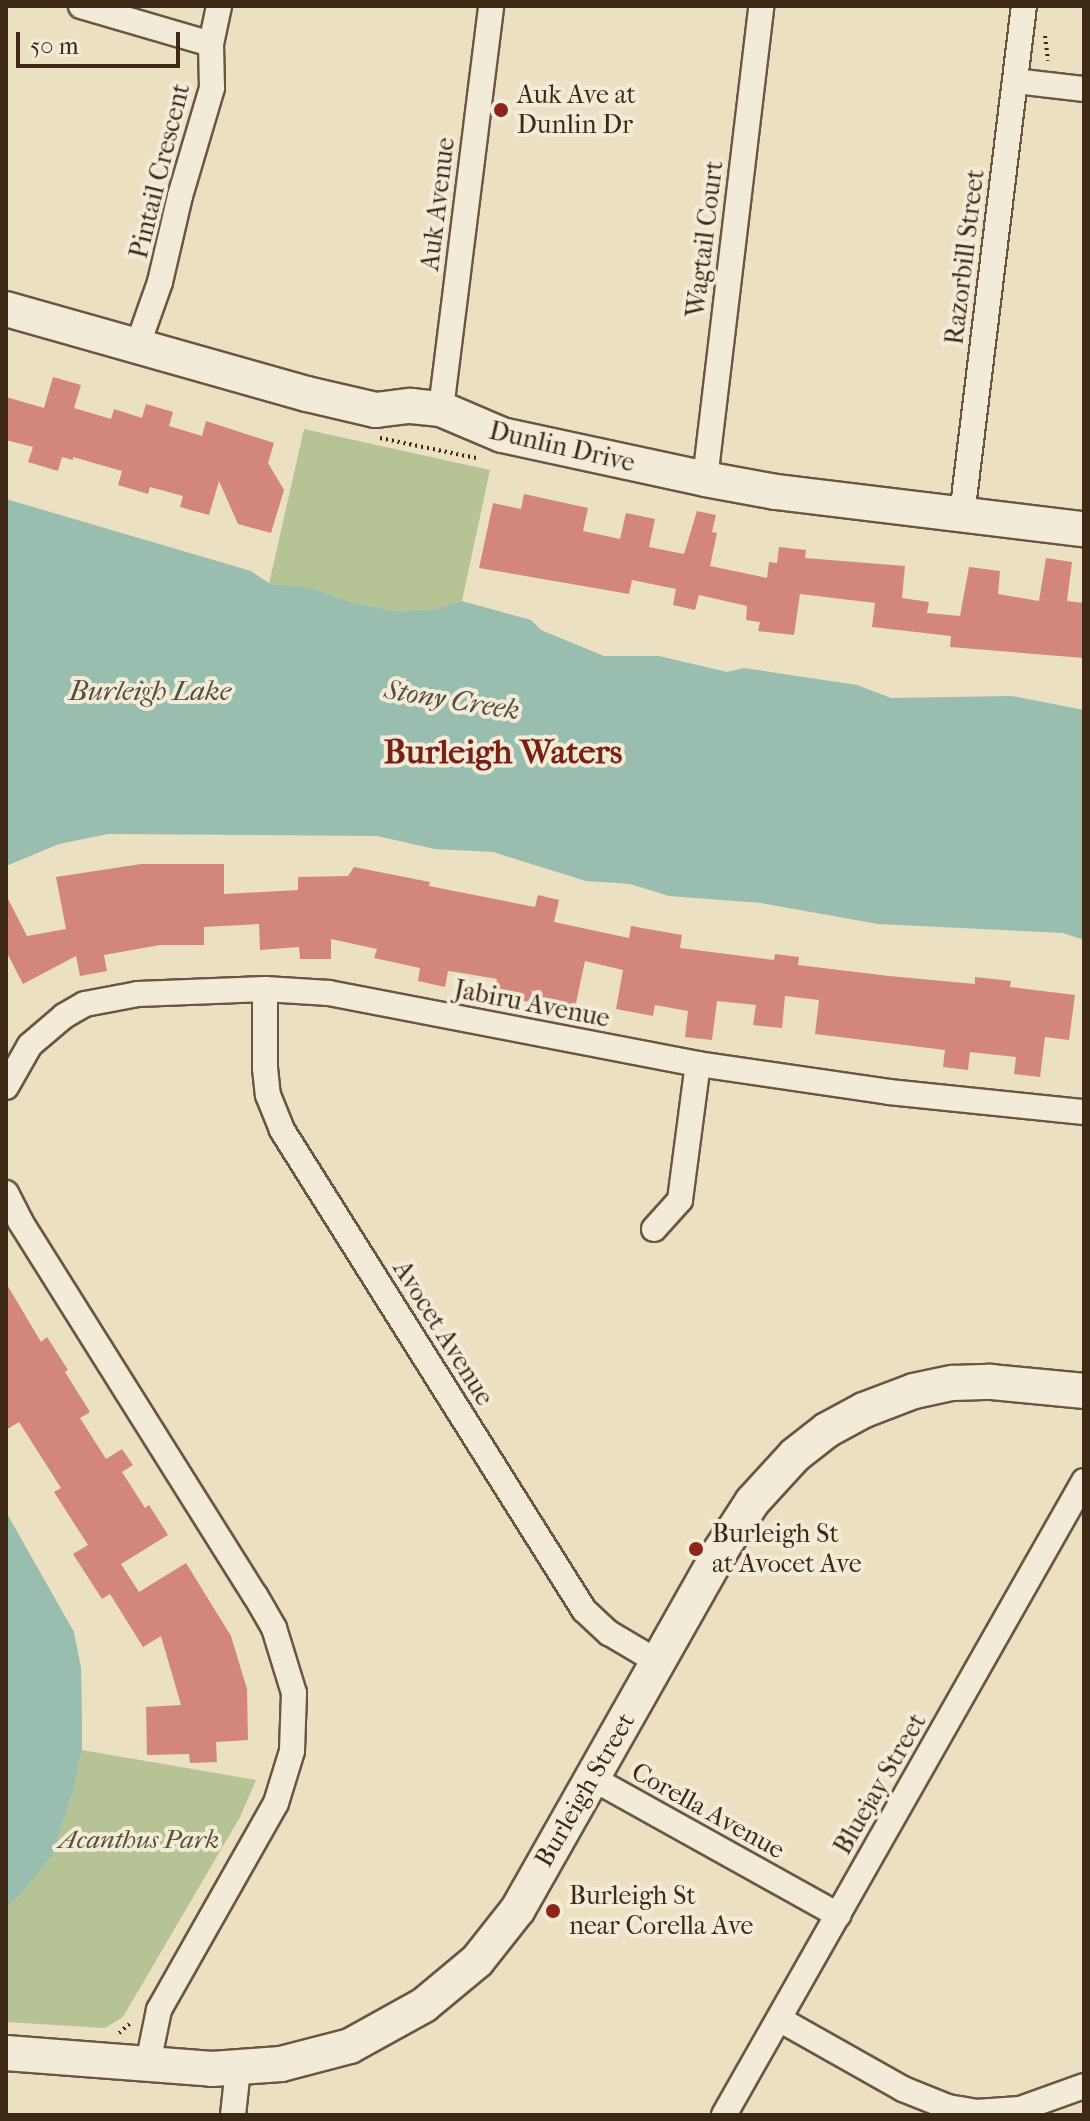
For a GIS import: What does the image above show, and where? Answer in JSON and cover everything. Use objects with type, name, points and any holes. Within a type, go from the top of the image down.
[{"type":"street","points":[[81,6],[211,44]]},
{"type":"street","name":"Pintail Crescent","points":[[137,347],[160,282],[180,196],[212,88],[211,44],[219,6]]},
{"type":"street","name":"Auk Avenue","points":[[441,409],[491,6]]},
{"type":"street","name":"Wagtail Court","points":[[705,479],[761,6]]},
{"type":"street","name":"Razorbill Street","points":[[962,515],[1024,6]]},
{"type":"street","points":[[1015,81],[1084,89]]},
{"type":"street","name":"Dunlin Drive","points":[[6,309],[376,410],[411,406],[441,409],[502,435],[705,479],[776,492],[1084,529]]},
{"type":"street","name":"Jabiru Avenue","points":[[6,1087],[30,1045],[64,1016],[85,1004],[138,994],[265,989],[329,993],[698,1064],[889,1092],[1084,1112]]},
{"type":"street","name":"Avocet Avenue","points":[[265,989],[268,1095],[282,1130],[584,1610],[609,1633],[658,1662]]},
{"type":"street","points":[[654,1229],[680,1200],[698,1064]]},
{"type":"street","points":[[6,1193],[20,1221],[261,1606],[288,1664],[294,1693],[292,1751],[276,1803],[159,2010],[148,2063]]},
{"type":"street","name":"Burleigh Street","points":[[6,2053],[238,2069],[281,2064],[350,2046],[424,2005],[477,1961],[518,1909],[752,1502],[787,1463],[827,1430],[864,1410],[914,1391],[953,1383],[991,1382],[1084,1391]]},
{"type":"street","name":"Bluejay Street","points":[[724,2115],[1084,1481]]},
{"type":"street","name":"Corella Avenue","points":[[592,1778],[838,1915]]},
{"type":"street","points":[[779,2019],[903,2089],[948,2107],[976,2112],[1020,2109],[1084,2086]]},
{"type":"street","points":[[233,2115],[238,2069]]},
{"type":"path","points":[[1046,29],[1048,61]]},
{"type":"path","points":[[107,2035],[126,2029],[134,2019]]},
{"type":"green space","points":[[304,429],[490,470],[462,601],[435,609],[395,611],[351,602],[309,587],[269,584]]},
{"type":"green space","name":"Acanthus Park","points":[[82,1750],[256,1780],[240,1817],[123,2017],[105,2028],[6,2022],[6,1907],[19,1897],[52,1856],[75,1785]]},
{"type":"water","name":"Burleigh Lake","points":[[6,499],[251,571],[270,584],[309,587],[351,602],[395,611],[435,609],[462,601],[531,620],[541,630],[604,656],[659,656],[727,672],[744,668],[857,685],[891,698],[1012,696],[1084,710],[1084,940],[1063,933],[878,924],[761,903],[669,896],[630,884],[586,881],[493,852],[435,849],[377,836],[108,834],[59,844],[6,866]]},
{"type":"water","points":[[6,1512],[74,1632],[81,1668],[82,1750],[75,1785],[52,1856],[19,1897],[6,1907]]},
{"type":"building","points":[[53,377],[81,385],[74,408],[111,419],[114,409],[142,418],[146,404],[173,412],[169,426],[202,436],[206,421],[274,443],[268,463],[284,490],[271,533],[238,524],[219,481],[209,515],[180,507],[183,496],[150,487],[148,494],[118,485],[122,471],[73,457],[73,460],[62,457],[58,471],[28,462],[33,447],[6,440],[6,397],[44,408]]},
{"type":"building","points":[[524,494],[588,508],[583,531],[620,539],[626,513],[655,519],[649,547],[684,554],[697,511],[716,515],[712,532],[717,533],[710,566],[767,578],[769,562],[777,563],[779,547],[806,550],[805,558],[905,566],[902,598],[929,602],[927,613],[960,616],[969,567],[1000,571],[998,594],[1039,601],[1046,558],[1072,562],[1067,601],[1084,603],[1084,658],[950,647],[951,636],[872,627],[875,603],[800,594],[794,635],[758,631],[760,622],[746,620],[747,606],[699,595],[695,610],[673,605],[676,589],[632,580],[629,594],[479,568],[493,503],[521,509]]},
{"type":"building","points":[[141,864],[224,864],[224,894],[298,890],[298,877],[348,876],[354,867],[535,907],[538,895],[559,900],[554,922],[629,938],[631,926],[682,935],[680,948],[774,960],[775,954],[799,957],[798,965],[889,976],[975,984],[975,977],[1011,981],[1010,987],[1075,995],[1069,1040],[1045,1037],[1040,1077],[1014,1074],[1016,1057],[970,1052],[968,1070],[943,1067],[945,1050],[815,1034],[819,1000],[785,996],[782,1028],[753,1025],[756,1005],[717,1001],[712,1040],[685,1037],[688,1011],[655,1005],[653,1016],[616,1009],[623,970],[585,961],[574,1012],[520,1000],[519,1004],[493,998],[497,979],[448,971],[445,987],[418,981],[420,968],[374,958],[377,949],[331,939],[331,959],[300,959],[299,947],[260,950],[259,924],[204,927],[204,945],[160,945],[104,955],[107,971],[80,976],[76,956],[23,984],[6,951],[6,895],[27,936],[66,929],[56,877]]},
{"type":"building","points":[[6,1283],[41,1342],[47,1337],[68,1370],[65,1372],[90,1412],[80,1418],[106,1459],[122,1449],[133,1465],[122,1472],[145,1508],[149,1505],[168,1535],[121,1564],[139,1592],[186,1563],[231,1636],[247,1689],[248,1740],[216,1742],[217,1762],[190,1763],[189,1754],[147,1755],[146,1707],[181,1705],[161,1636],[143,1647],[110,1594],[102,1599],[73,1554],[88,1545],[54,1492],[61,1488],[19,1422],[6,1430]]},
{"type":"place","name":"Auk Ave at Dunlin Dr","points":[[501,110]]},
{"type":"place","name":"Burleigh St at Avocet Ave","points":[[696,1549]]},
{"type":"place","name":"Burleigh St near Corella Ave","points":[[553,1911]]},
{"type":"district","name":"Burleigh Waters","points":[[503,753]]},
{"type":"water label","name":"Stony Creek","points":[[452,700]]}]
